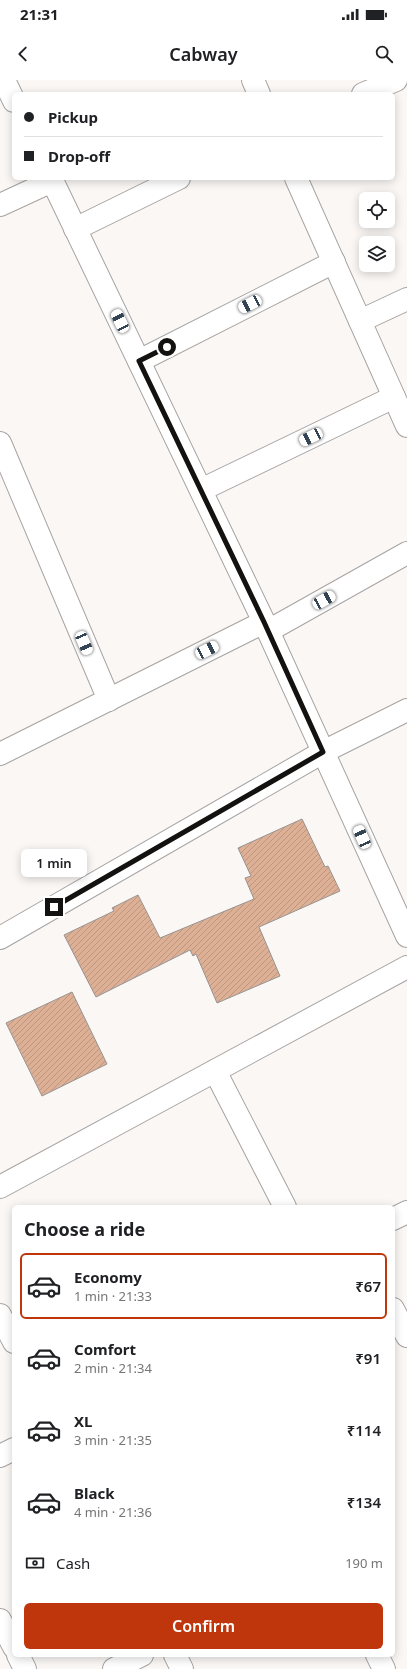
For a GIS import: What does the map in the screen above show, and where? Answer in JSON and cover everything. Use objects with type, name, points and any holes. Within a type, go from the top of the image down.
[{"type":"street","points":[[4,80],[12,97]]},
{"type":"street","points":[[253,80],[258,92]]},
{"type":"street","points":[[368,92],[396,80]]},
{"type":"street","points":[[0,206],[50,180]]},
{"type":"street","points":[[52,180],[266,626],[407,936]]},
{"type":"street","points":[[75,229],[175,180]]},
{"type":"street","points":[[297,180],[407,426]]},
{"type":"street","points":[[139,361],[334,262]]},
{"type":"street","points":[[360,321],[407,299]]},
{"type":"street","points":[[201,490],[394,397]]},
{"type":"street","points":[[0,443],[108,700]]},
{"type":"street","points":[[0,754],[108,700],[266,626],[407,553]]},
{"type":"street","points":[[0,938],[323,752],[407,710]]},
{"type":"street","points":[[0,1188],[407,967]]},
{"type":"street","points":[[215,1071],[284,1205]]},
{"type":"street","points":[[395,1218],[407,1212]]},
{"type":"street","points":[[395,1313],[407,1336]]},
{"type":"street","points":[[0,1315],[12,1338]]},
{"type":"street","points":[[0,1456],[12,1450]]},
{"type":"street","points":[[0,1620],[12,1643]]},
{"type":"street","points":[[19,1657],[25,1669]]},
{"type":"street","points":[[114,1669],[138,1657]]},
{"type":"street","points":[[176,1657],[182,1669]]},
{"type":"street","points":[[378,1657],[384,1669]]},
{"type":"building","points":[[302,819],[325,867],[328,866],[340,891],[259,927],[280,976],[217,1003],[196,954],[193,956],[190,950],[96,997],[64,935],[114,911],[112,908],[138,895],[160,938],[254,899],[245,878],[251,876],[238,848]]},
{"type":"building","points":[[72,992],[107,1064],[42,1096],[6,1023]]},
{"type":"route","points":[[54,907],[323,752],[264,622],[139,361],[167,347]]}]
